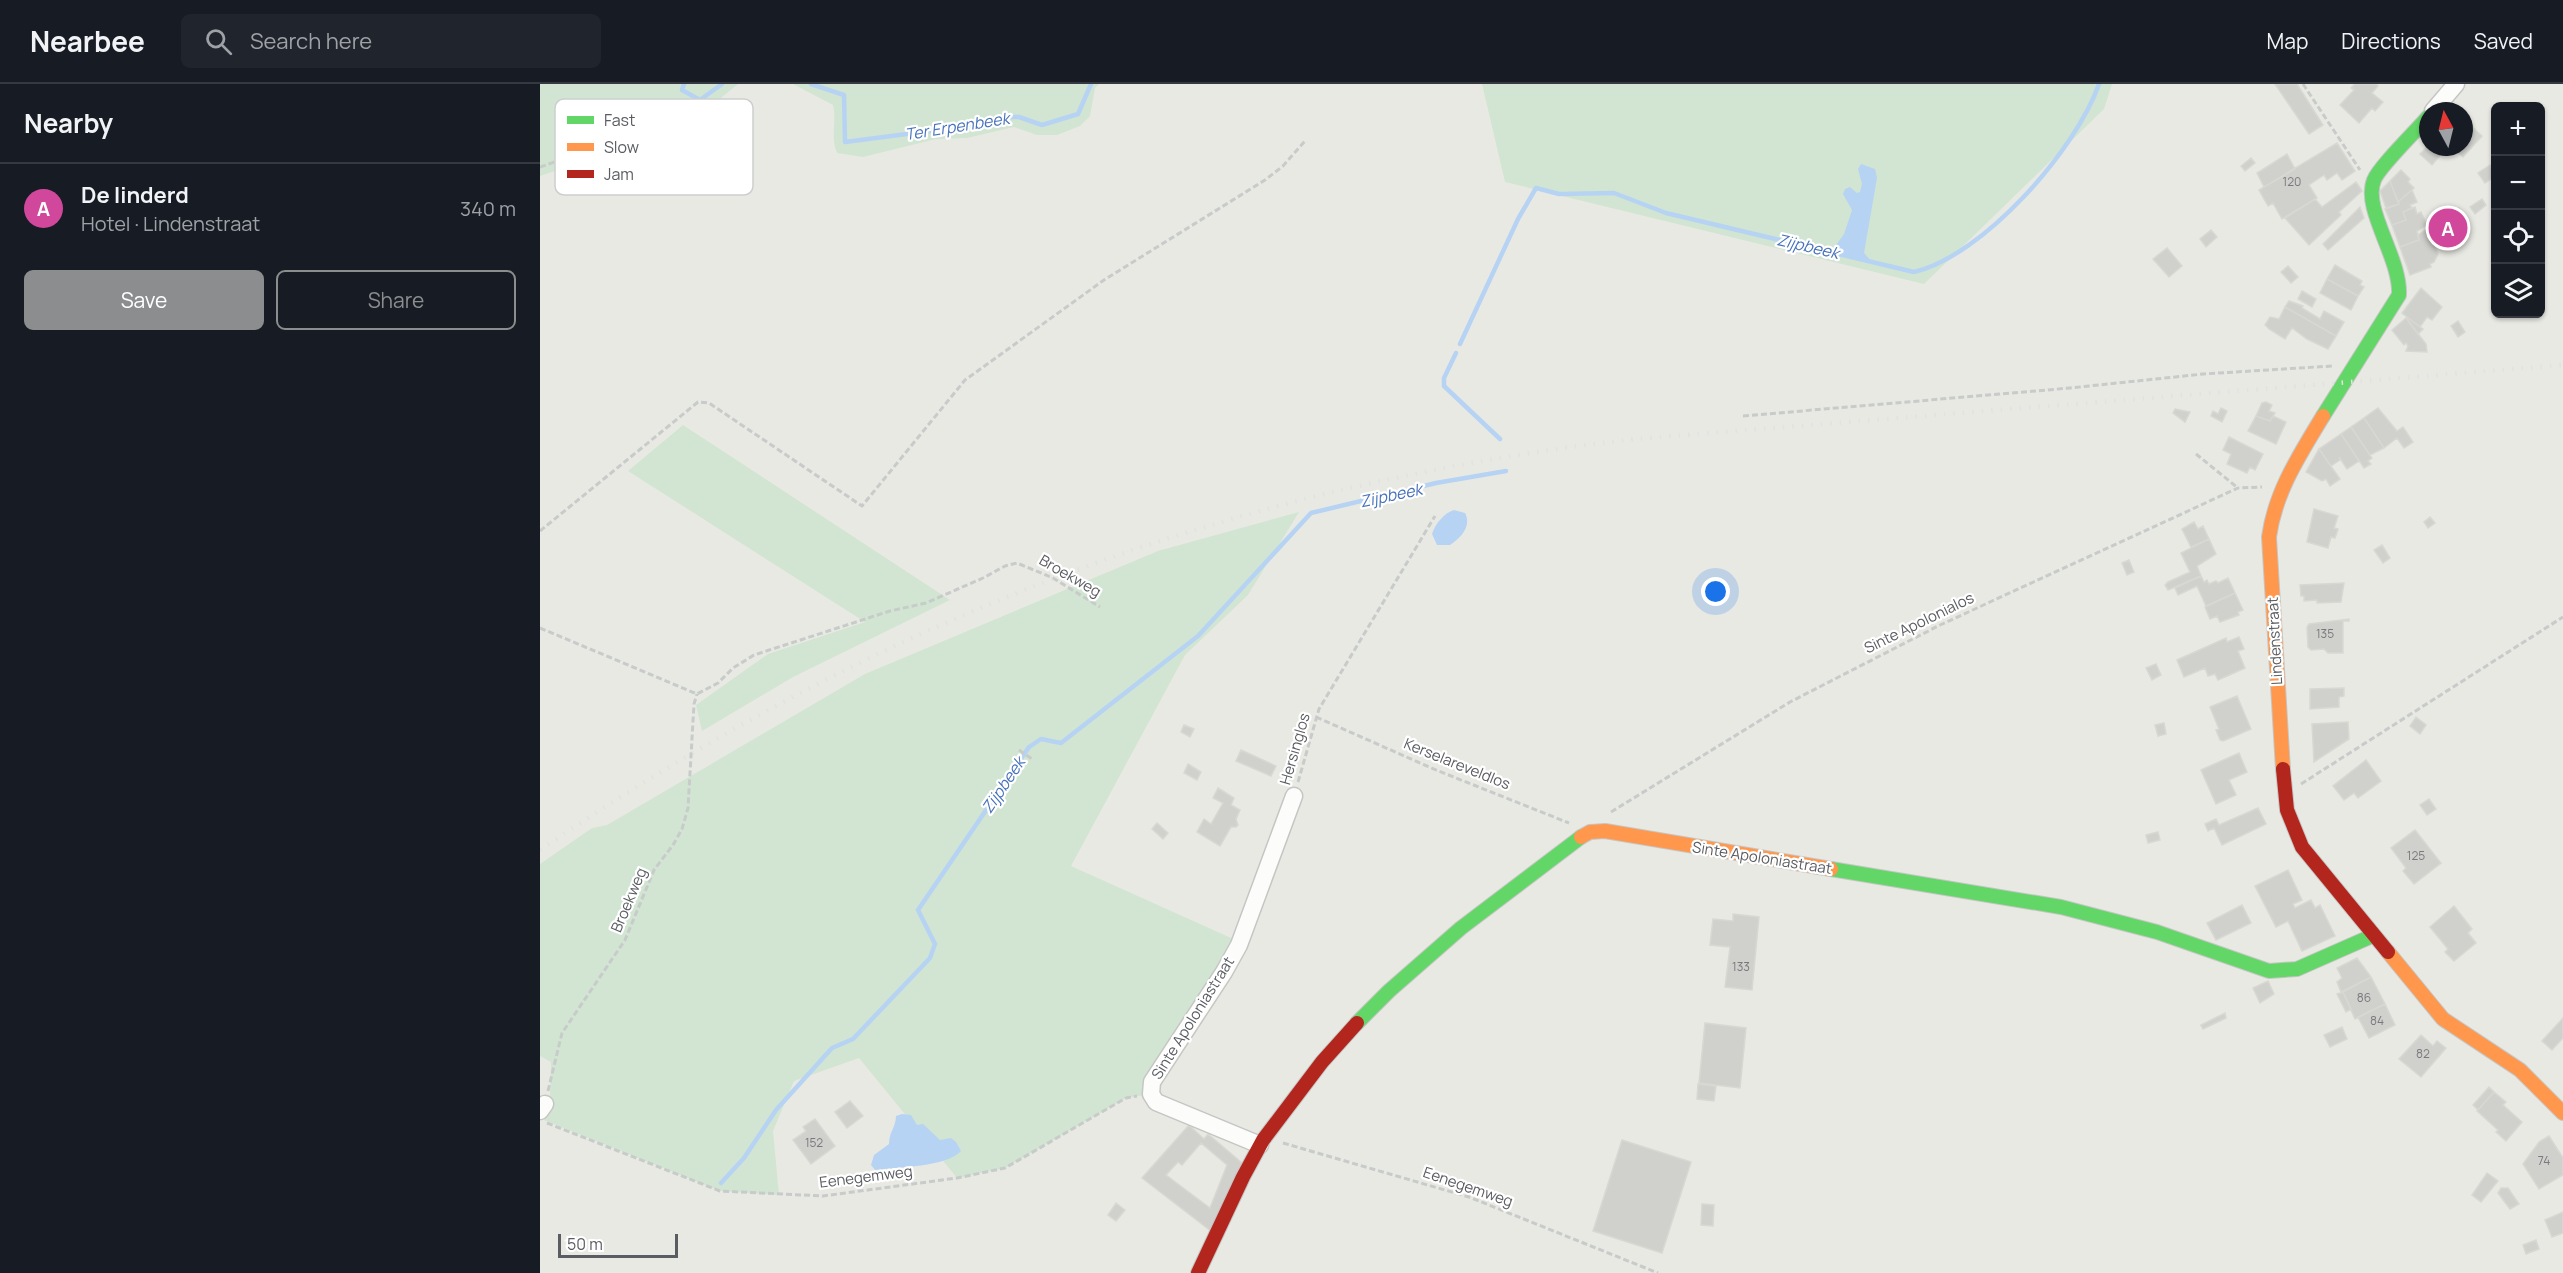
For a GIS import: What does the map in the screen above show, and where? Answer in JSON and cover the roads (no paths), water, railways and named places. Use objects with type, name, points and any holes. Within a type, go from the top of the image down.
[{"type":"street","points":[[2441,102],[2456,84]]},
{"type":"street","name":"Lindenstraat","points":[[2419,127],[2374,179],[2370,188],[2372,202],[2400,280],[2399,295],[2355,364],[2282,489],[2272,511],[2269,537],[2284,794],[2288,817],[2295,837],[2372,936],[2443,1019],[2520,1070],[2563,1113]]},
{"type":"street","name":"Sinte Apoloniastraat","points":[[1294,796],[1239,945],[1224,972],[1152,1082],[1151,1094],[1156,1102],[1178,1112],[1263,1141],[1313,1072],[1380,999],[1419,961],[1521,880],[1578,838],[1590,832],[1605,831],[2061,908],[2157,933],[2269,971],[2297,969],[2372,936]]},
{"type":"street","points":[[1198,1273],[1263,1141]]},
{"type":"water","points":[[1861,164],[1875,169],[1877,178],[1864,253],[1872,262],[1831,252],[1844,234],[1852,210],[1843,194],[1845,189],[1850,187],[1857,193],[1860,192],[1862,184],[1858,169]]},
{"type":"water","points":[[1454,510],[1465,513],[1466,527],[1458,539],[1450,545],[1437,545],[1432,534],[1433,530],[1443,516]]},
{"type":"water","points":[[911,1115],[917,1125],[923,1124],[940,1140],[951,1138],[961,1151],[945,1160],[933,1163],[875,1170],[871,1165],[874,1155],[889,1144],[896,1116]]},
{"type":"waterway","name":"Ter Erpenbeek","points":[[684,84],[682,90],[698,99]]},
{"type":"waterway","name":"Ter Erpenbeek","points":[[701,99],[722,84]]},
{"type":"waterway","name":"Ter Erpenbeek","points":[[811,84],[844,95],[845,142],[976,125],[999,117],[1019,117],[1042,125],[1078,114],[1091,84]]},
{"type":"waterway","name":"Zijpbeek","points":[[1460,344],[1518,219],[1536,188],[1559,194],[1614,193],[1666,213],[1914,272],[1941,262],[1969,245],[1997,223],[2024,197],[2070,139],[2099,84]]},
{"type":"waterway","name":"Zijpbeek","points":[[1456,353],[1444,378],[1444,386],[1500,439]]},
{"type":"waterway","name":"Zijpbeek","points":[[721,1183],[744,1158],[776,1110],[832,1048],[853,1039],[930,958],[935,944],[918,910],[1029,747],[1041,739],[1061,743],[1198,636],[1311,513],[1436,483],[1506,471]]},
{"type":"railway","points":[[540,850],[667,768],[796,695],[928,631],[1062,576],[1199,529],[1340,490],[1485,460],[1635,439],[2563,365]]},
{"type":"place","name":"De linderd","points":[[2448,228]]}]
